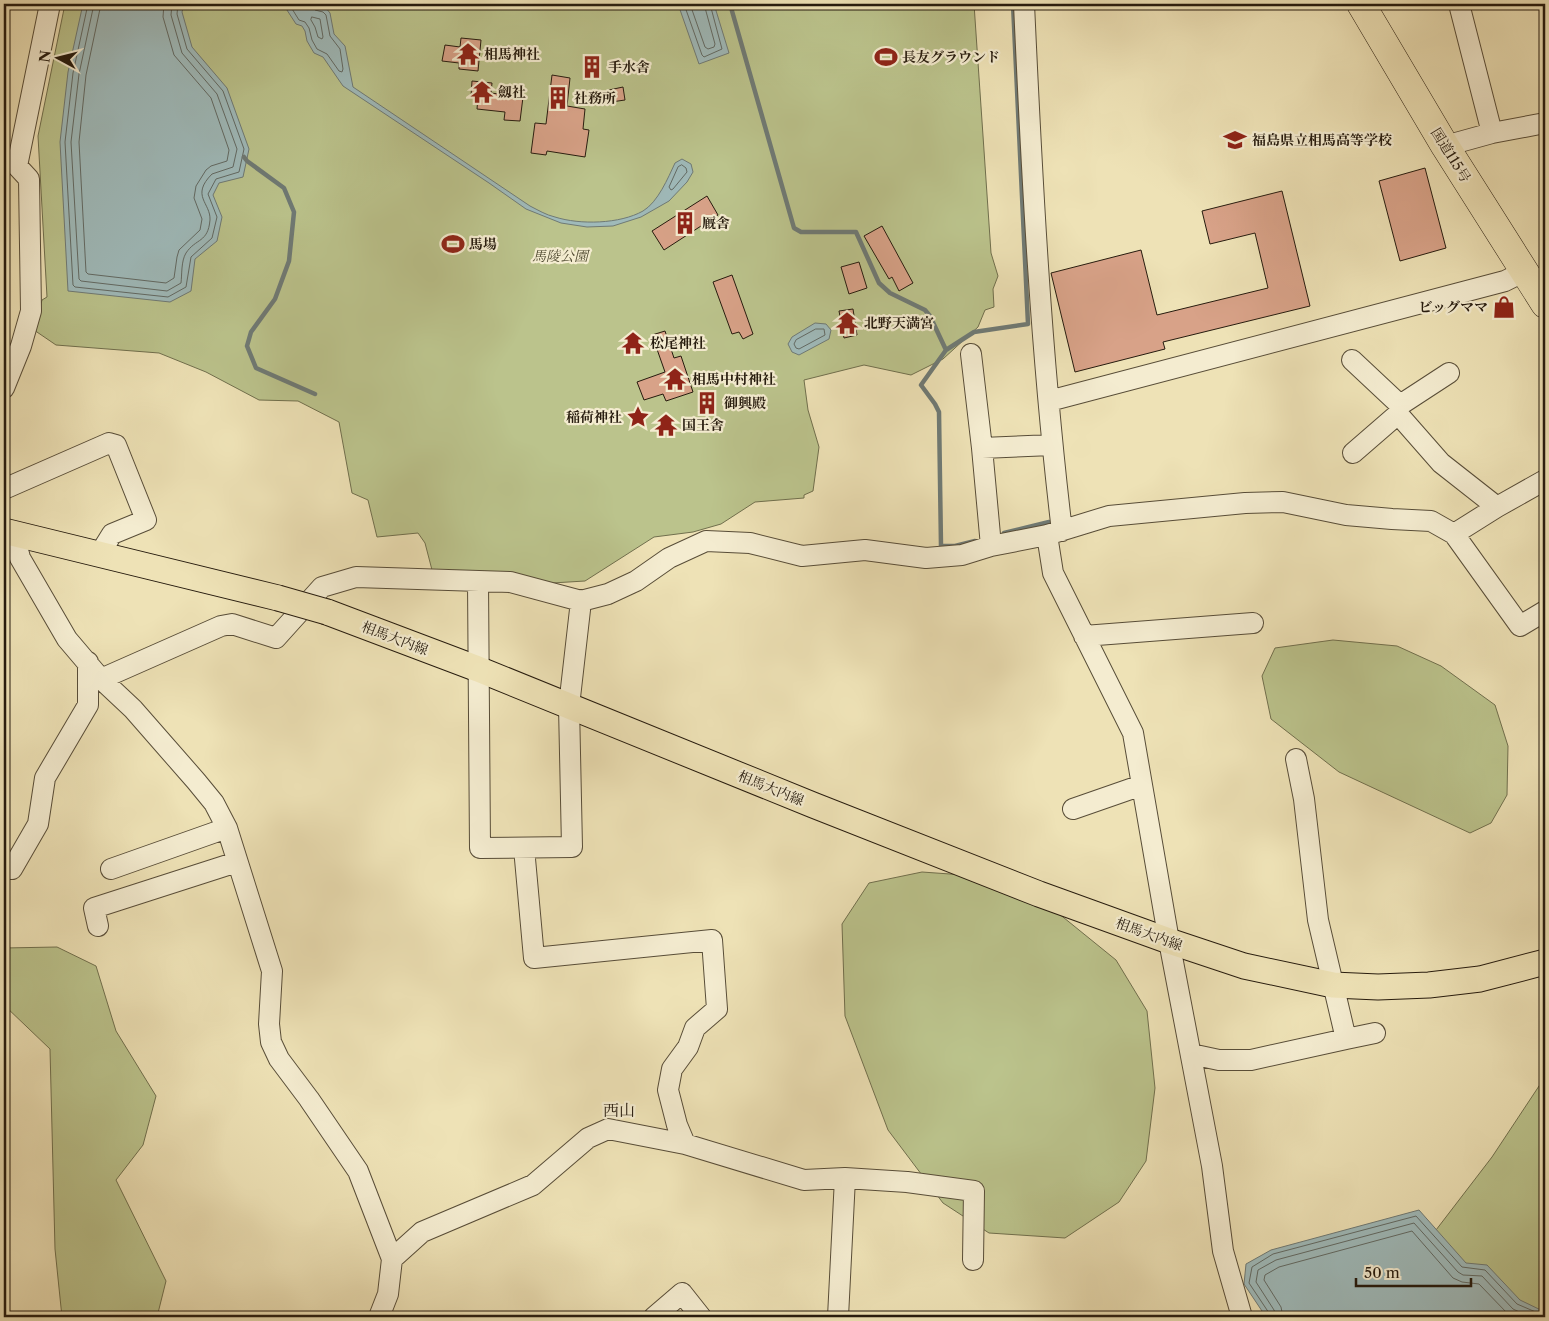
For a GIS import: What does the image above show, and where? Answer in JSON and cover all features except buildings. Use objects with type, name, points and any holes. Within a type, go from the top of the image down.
[{"type":"highway","name":"国道115号","points":[[1361,4],[1444,146],[1545,304]]},
{"type":"main road","name":"相馬大内線","points":[[9,532],[278,598],[327,612],[478,669],[813,805],[1030,890],[1169,941],[1244,966],[1333,985],[1378,987],[1430,985],[1480,979],[1545,962]]},
{"type":"street","points":[[4,388],[21,346],[31,311],[29,179],[11,169],[50,4]]},
{"type":"street","points":[[1024,4],[1033,186],[1052,445],[1055,533],[1053,573],[1133,733],[1169,941],[1212,1166],[1224,1251],[1242,1317]]},
{"type":"street","points":[[1459,4],[1492,133]]},
{"type":"street","points":[[1444,146],[1492,133],[1545,123]]},
{"type":"street","points":[[1049,401],[1505,281],[1525,271]]},
{"type":"street","points":[[971,354],[991,546]]},
{"type":"street","points":[[1352,360],[1399,409],[1441,463],[1497,507]]},
{"type":"street","points":[[1353,454],[1399,409],[1449,373]]},
{"type":"street","points":[[4,489],[109,443],[116,445],[146,520],[112,534],[99,555]]},
{"type":"street","points":[[982,448],[1052,445]]},
{"type":"street","points":[[1454,534],[1545,480]]},
{"type":"street","points":[[101,679],[221,626],[232,624],[276,638],[322,587],[356,577],[510,582],[581,601],[608,594],[636,581],[669,558],[706,541],[750,543],[802,556],[865,550],[926,558],[962,555],[991,546],[1055,533],[1109,516],[1245,503],[1283,502],[1346,515],[1392,520],[1431,521],[1454,534],[1520,626],[1545,610]]},
{"type":"street","points":[[9,532],[20,558],[67,639],[101,679],[134,709],[196,781],[214,803],[227,828],[272,971],[269,1024],[271,1042],[279,1059],[358,1171],[392,1259],[388,1294],[378,1317]]},
{"type":"street","points":[[478,582],[480,848],[572,847],[569,706],[581,601]]},
{"type":"street","points":[[1084,636],[1254,623]]},
{"type":"street","points":[[4,867],[12,870],[38,824],[45,778],[88,706],[88,662]]},
{"type":"street","points":[[1296,759],[1304,799],[1318,920],[1346,1039]]},
{"type":"street","points":[[1073,809],[1142,785]]},
{"type":"street","points":[[111,869],[227,828]]},
{"type":"street","points":[[524,848],[534,958],[712,940],[717,1009],[695,1028],[688,1046],[672,1069],[668,1090],[677,1125],[685,1144]]},
{"type":"street","points":[[98,926],[94,908],[237,862]]},
{"type":"street","points":[[1191,1054],[1219,1060],[1251,1060],[1375,1033]]},
{"type":"street","points":[[392,1259],[422,1232],[534,1185],[588,1138],[608,1129],[685,1144],[804,1180],[845,1178],[908,1182],[974,1191],[973,1260]]},
{"type":"street","points":[[838,1317],[845,1178]]},
{"type":"street","points":[[654,1317],[682,1293],[701,1317]]},
{"type":"green space","name":"馬陵公園","points":[[65,4],[974,4],[991,253],[998,276],[993,289],[994,307],[985,310],[978,327],[943,359],[911,375],[864,365],[804,380],[808,410],[819,447],[813,491],[804,495],[804,498],[755,502],[721,524],[693,532],[654,537],[585,581],[552,583],[499,575],[432,570],[425,543],[418,533],[377,537],[368,500],[352,493],[339,422],[298,401],[259,400],[206,372],[159,353],[56,345],[34,330],[42,300],[47,297],[38,136]]},
{"type":"green space","points":[[1333,640],[1397,646],[1441,666],[1495,705],[1508,746],[1507,795],[1491,823],[1470,833],[1339,772],[1271,719],[1262,676],[1275,648]]},
{"type":"green space","points":[[922,872],[978,876],[1058,913],[1116,960],[1147,1011],[1155,1088],[1146,1161],[1119,1202],[1065,1238],[989,1233],[943,1203],[888,1130],[845,1016],[842,924],[869,883]]},
{"type":"green space","points":[[57,947],[96,966],[116,1031],[156,1096],[143,1145],[116,1180],[166,1281],[158,1313],[153,1317],[62,1317],[55,1249],[50,1049],[4,1005],[4,948]]},
{"type":"green space","points":[[1545,1077],[1545,1317],[1422,1317],[1436,1230],[1492,1157]]},
{"type":"water","points":[[83,4],[184,4],[182,12],[192,47],[227,88],[249,149],[243,177],[219,183],[213,195],[222,217],[217,241],[195,259],[191,291],[170,302],[68,291],[60,142],[68,72]]},
{"type":"water","points":[[280,4],[307,4],[325,7],[330,13],[334,34],[345,46],[353,87],[530,206],[548,215],[565,220],[588,222],[623,219],[643,211],[653,202],[675,163],[682,159],[691,164],[693,172],[687,182],[669,201],[641,217],[613,226],[587,227],[561,223],[526,209],[343,86],[323,57],[314,53],[307,41],[302,26],[296,24],[285,7]]},
{"type":"water","points":[[678,4],[714,4],[729,53],[699,64]]},
{"type":"water","points":[[815,323],[826,324],[831,330],[829,339],[799,355],[792,352],[788,344],[792,337]]},
{"type":"water","points":[[1419,1210],[1466,1263],[1487,1265],[1520,1300],[1545,1312],[1545,1317],[1266,1317],[1244,1284],[1246,1264],[1271,1250]]},
{"type":"waterway","points":[[730,4],[794,228],[801,232],[856,232],[879,283],[890,293],[925,310],[930,316],[946,350]]},
{"type":"waterway","points":[[975,541],[955,546],[941,546],[939,412],[921,385],[946,350],[974,332],[1028,324],[1013,4]]},
{"type":"waterway","points":[[244,157],[284,188],[294,212],[289,261],[275,299],[251,332],[247,346],[256,368],[315,394]]},
{"type":"waterway","points":[[1004,533],[1049,522]]},
{"type":"place","name":"相馬神社","points":[[468,54]]},
{"type":"place","name":"長友グラウンド","points":[[886,57]]},
{"type":"place","name":"手水舎","points":[[592,67]]},
{"type":"place","name":"劔社","points":[[482,92]]},
{"type":"place","name":"社務所","points":[[558,98]]},
{"type":"place","name":"福島県立相馬高等学校","points":[[1235,140]]},
{"type":"place","name":"厩舎","points":[[685,223]]},
{"type":"place","name":"馬場","points":[[453,244]]},
{"type":"place","name":"ビッグママ","points":[[1504,307]]},
{"type":"place","name":"北野天満宮","points":[[847,323]]},
{"type":"place","name":"松尾神社","points":[[633,343]]},
{"type":"place","name":"相馬中村神社","points":[[675,379]]},
{"type":"place","name":"御興殿","points":[[707,403]]},
{"type":"place","name":"稲荷神社","points":[[638,417]]},
{"type":"place","name":"国王舎","points":[[666,425]]},
{"type":"district","name":"西山","points":[[619,1110]]}]
